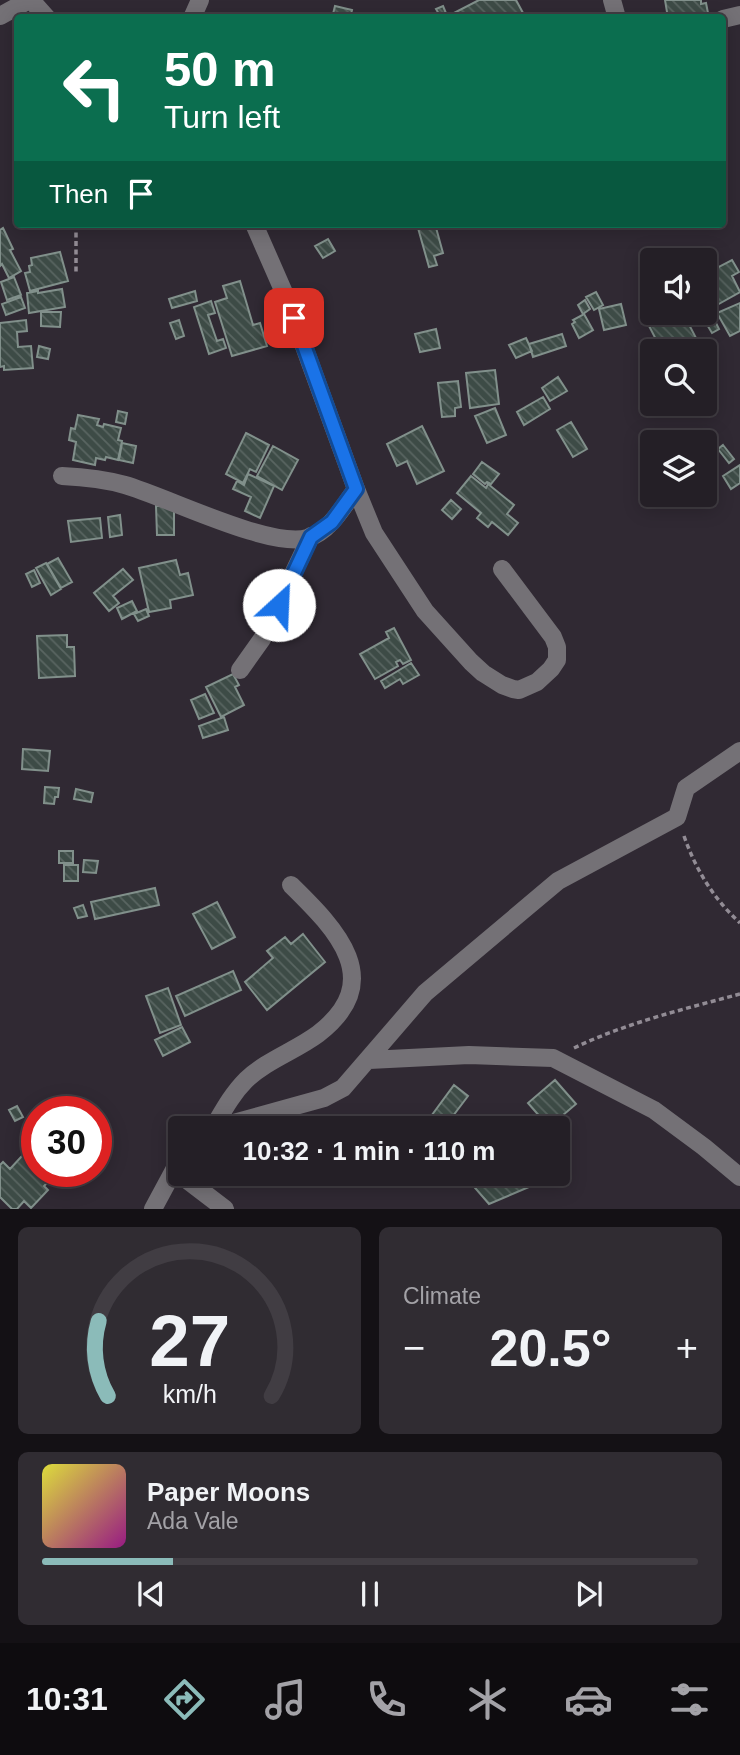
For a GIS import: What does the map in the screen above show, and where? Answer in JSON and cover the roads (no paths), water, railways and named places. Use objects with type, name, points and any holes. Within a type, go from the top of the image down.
[{"type":"street","points":[[0,16],[30,0],[43,14]]},
{"type":"street","points":[[257,228],[286,296],[374,533],[425,611],[471,662],[502,685],[519,690],[537,682],[548,673],[557,660],[557,647],[552,636],[502,569]]},
{"type":"street","points":[[62,476],[100,478],[127,485],[233,525],[278,539],[295,540],[311,537],[332,522],[356,489]]},
{"type":"street","points":[[240,670],[262,639],[311,537]]},
{"type":"street","points":[[257,1116],[324,1098],[343,1088],[425,993],[558,881],[677,817],[686,788],[740,751]]},
{"type":"street","points":[[219,1116],[247,1080],[268,1063],[317,1034],[339,1014],[348,1001],[352,976],[343,947],[329,926],[291,885]]},
{"type":"street","points":[[369,1060],[469,1055],[553,1058],[654,1110],[740,1177]]},
{"type":"street","points":[[153,1209],[168,1182]]},
{"type":"street","points":[[199,1186],[225,1209]]}]
